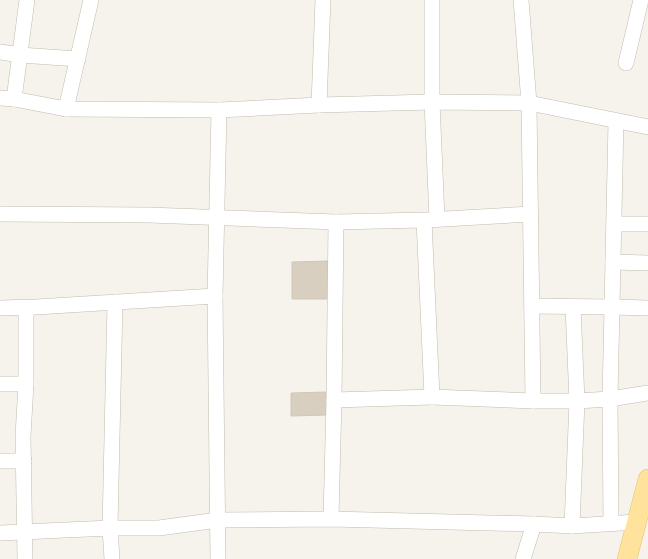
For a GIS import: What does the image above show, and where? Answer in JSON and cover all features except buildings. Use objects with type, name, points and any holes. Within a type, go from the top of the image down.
[{"type":"main road","points":[[627,559],[648,479]]},
{"type":"street","points":[[27,0],[20,55],[7,99],[66,109],[219,110],[319,105],[432,102],[529,103],[648,127]]},
{"type":"street","points":[[66,109],[91,0]]},
{"type":"street","points":[[319,105],[324,0]]},
{"type":"street","points":[[432,0],[432,397]]},
{"type":"street","points":[[521,0],[529,103],[533,401]]},
{"type":"street","points":[[626,63],[641,0]]},
{"type":"street","points":[[0,52],[20,55],[78,59]]},
{"type":"street","points":[[218,559],[215,296],[219,110]]},
{"type":"street","points":[[611,524],[610,398],[616,121]]},
{"type":"street","points":[[0,214],[149,214],[336,222],[531,214]]},
{"type":"street","points":[[331,519],[336,222]]},
{"type":"street","points":[[614,224],[648,224]]},
{"type":"street","points":[[613,262],[648,263]]},
{"type":"street","points":[[0,308],[26,308],[215,296]]},
{"type":"street","points":[[112,559],[110,528],[115,302]]},
{"type":"street","points":[[532,306],[648,308]]},
{"type":"street","points":[[572,526],[577,401],[574,306]]},
{"type":"street","points":[[25,559],[23,436],[26,384],[26,308]]},
{"type":"street","points":[[0,384],[26,384]]},
{"type":"street","points":[[334,400],[432,397],[533,401],[577,401],[648,393]]},
{"type":"street","points":[[0,461],[24,461]]},
{"type":"street","points":[[0,533],[110,528],[159,528],[218,520],[331,519],[572,526],[637,522]]},
{"type":"street","points":[[523,559],[534,524]]}]
